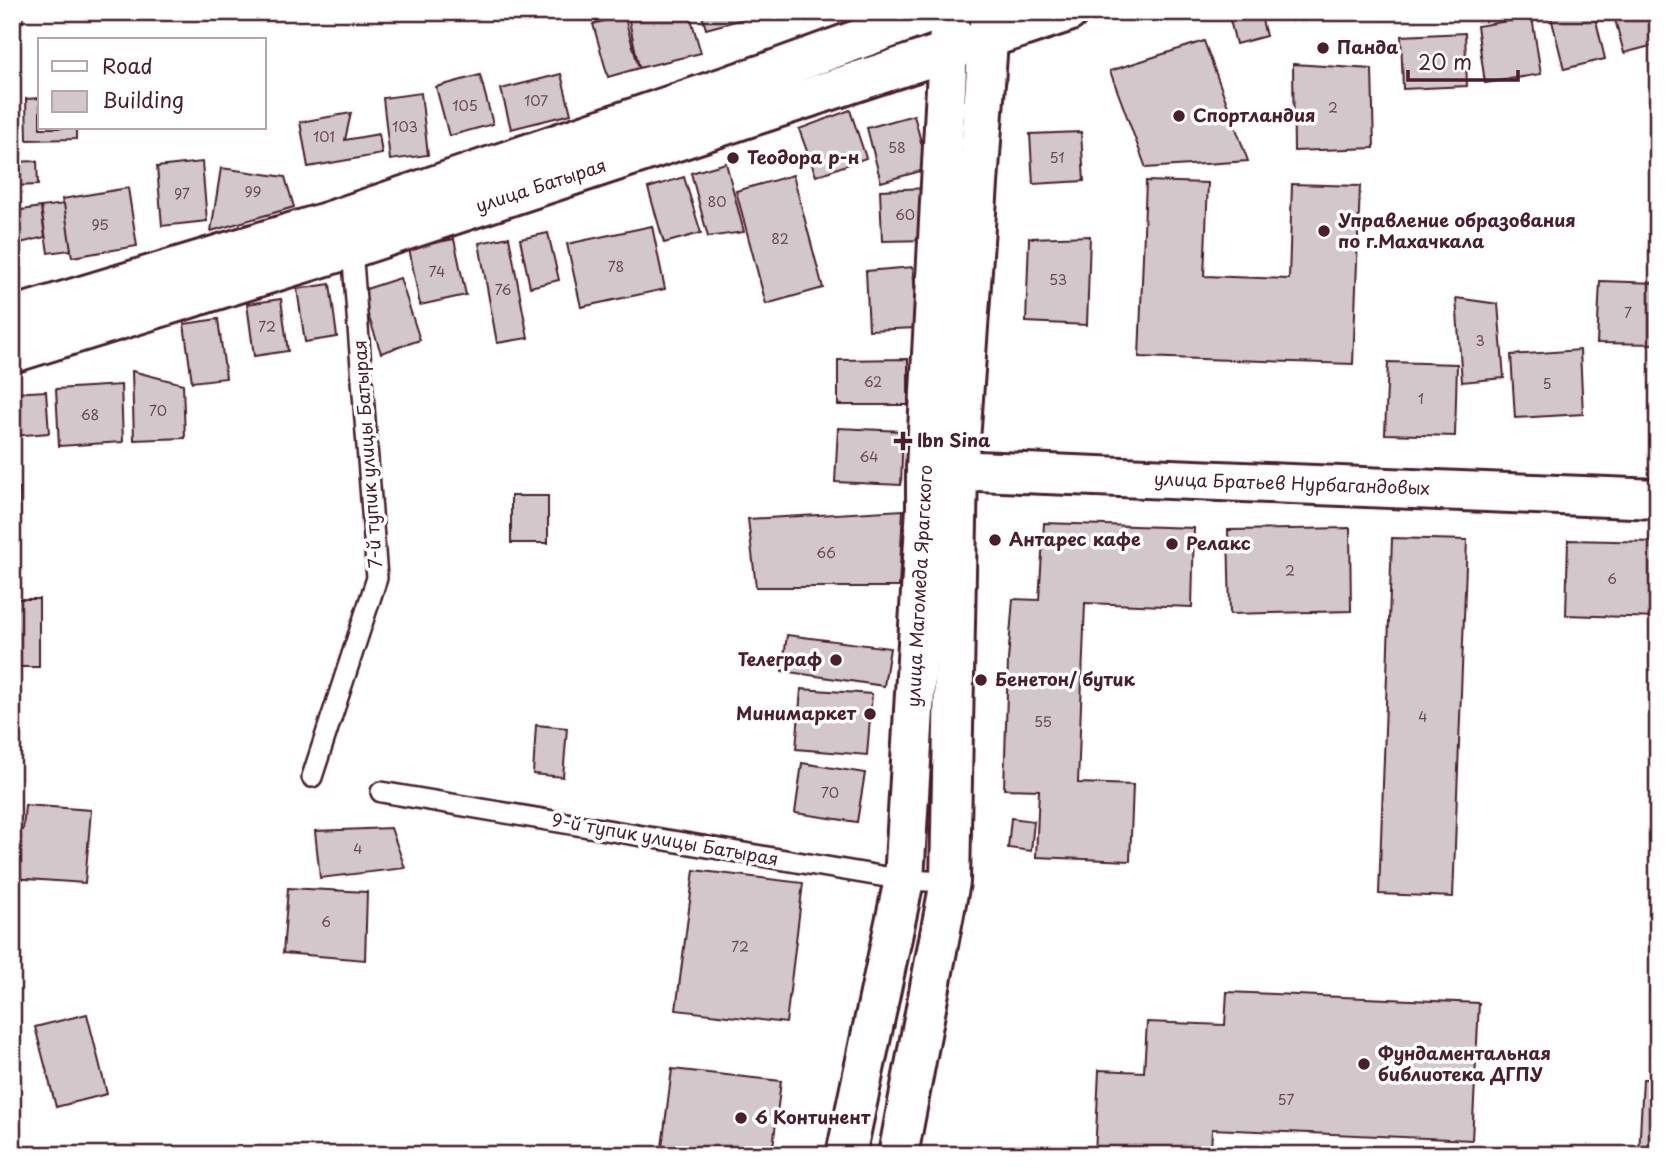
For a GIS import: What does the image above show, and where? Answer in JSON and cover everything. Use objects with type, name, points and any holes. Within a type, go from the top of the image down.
[{"type":"main road","name":"улица Батырая","points":[[12,317],[327,222],[766,73],[934,12]]},
{"type":"main road","name":"улица Магомеда Ярагского","points":[[898,1155],[950,882],[942,469],[950,12]]},
{"type":"main road","name":"улица Батырая","points":[[12,353],[352,248],[948,51],[989,26],[1069,12]]},
{"type":"main road","name":"улица Магомеда Ярагского","points":[[846,1155],[904,880],[925,521],[942,469],[989,26]]},
{"type":"main road","name":"улица Братьев Нурбагандовых","points":[[942,469],[1658,499]]},
{"type":"lane","name":"7-й тупик улицы Батырая","points":[[313,776],[377,578],[352,248]]},
{"type":"lane","name":"9-й тупик улицы Батырая","points":[[381,792],[904,880],[950,882]]},
{"type":"building","points":[[12,12],[22,12],[23,22],[12,23]]},
{"type":"building","points":[[641,12],[689,12],[701,53],[639,68],[628,16]]},
{"type":"building","points":[[701,12],[769,12],[706,29]]},
{"type":"building","points":[[1228,12],[1260,12],[1266,36],[1236,44]]},
{"type":"building","points":[[1571,12],[1594,12],[1605,59],[1564,69],[1551,17]]},
{"type":"building","points":[[1613,12],[1654,12],[1658,27],[1658,44],[1624,53]]},
{"type":"building","points":[[624,15],[639,68],[608,77],[593,24]]},
{"type":"building","points":[[1532,17],[1541,74],[1485,83],[1477,26]]},
{"type":"building","points":[[1465,33],[1467,86],[1403,89],[1401,36]]},
{"type":"building","name":"Спортландия","points":[[1204,41],[1248,161],[1146,168],[1110,71]]},
{"type":"building","points":[[12,57],[18,57],[12,100]]},
{"type":"building","points":[[1293,64],[1372,69],[1374,148],[1294,151]]},
{"type":"building","points":[[561,74],[571,114],[511,129],[501,89]]},
{"type":"building","points":[[480,75],[493,124],[449,136],[436,87]]},
{"type":"building","points":[[421,93],[428,155],[390,160],[383,98]]},
{"type":"building","points":[[38,98],[38,130],[76,130],[76,139],[27,140],[26,99]]},
{"type":"building","points":[[850,110],[866,158],[816,176],[799,129]]},
{"type":"building","points":[[351,113],[345,140],[379,134],[382,154],[308,167],[300,122]]},
{"type":"building","points":[[914,115],[928,169],[881,182],[867,128]]},
{"type":"building","points":[[1081,132],[1084,181],[1033,184],[1030,134]]},
{"type":"building","points":[[37,161],[38,185],[14,186],[15,211],[41,207],[45,237],[12,245],[12,162]]},
{"type":"building","points":[[202,162],[207,221],[162,226],[157,167]]},
{"type":"building","points":[[726,163],[744,232],[708,237],[691,173]]},
{"type":"building","points":[[221,168],[285,177],[294,207],[211,231]]},
{"type":"building","points":[[793,175],[823,288],[766,304],[736,191]]},
{"type":"building","points":[[684,177],[701,233],[664,243],[648,188]]},
{"type":"building","name":"Управление образования по г.Махачкала","points":[[1146,181],[1208,183],[1204,276],[1289,279],[1292,184],[1360,186],[1353,364],[1139,357]]},
{"type":"building","points":[[128,188],[137,246],[72,257],[62,199]]},
{"type":"building","points":[[928,188],[929,240],[882,241],[880,190]]},
{"type":"building","points":[[64,204],[71,250],[48,253],[41,207]]},
{"type":"building","points":[[652,226],[665,289],[581,307],[567,244]]},
{"type":"building","points":[[548,233],[559,280],[530,287],[520,239]]},
{"type":"building","points":[[1090,236],[1087,325],[1026,322],[1029,238]]},
{"type":"building","points":[[509,237],[528,338],[497,343],[479,243]]},
{"type":"building","points":[[454,239],[466,295],[420,305],[409,248]]},
{"type":"building","points":[[913,267],[917,328],[869,330],[866,271]]},
{"type":"building","points":[[400,278],[420,340],[381,353],[360,291]]},
{"type":"building","points":[[1600,281],[1658,283],[1658,344],[1597,343]]},
{"type":"building","points":[[330,284],[337,337],[305,342],[297,289]]},
{"type":"building","points":[[1456,298],[1498,304],[1504,378],[1462,382]]},
{"type":"building","points":[[281,299],[288,351],[254,356],[247,304]]},
{"type":"building","points":[[218,319],[226,378],[192,382],[184,324]]},
{"type":"building","points":[[1580,350],[1583,414],[1515,418],[1511,355]]},
{"type":"building","points":[[908,359],[908,405],[838,405],[838,360]]},
{"type":"building","points":[[1388,362],[1457,364],[1455,436],[1385,434]]},
{"type":"building","points":[[132,371],[183,384],[185,438],[134,440]]},
{"type":"building","points":[[121,385],[123,442],[59,446],[56,389]]},
{"type":"building","points":[[46,391],[49,433],[12,436],[12,393]]},
{"type":"building","points":[[838,428],[903,431],[901,485],[835,482]]},
{"type":"building","points":[[12,488],[20,488],[15,584],[12,584]]},
{"type":"building","points":[[511,496],[548,496],[548,543],[511,543]]},
{"type":"building","points":[[903,510],[899,587],[756,587],[748,519]]},
{"type":"building","points":[[1044,523],[1194,528],[1192,607],[1085,603],[1078,783],[1133,785],[1130,861],[1036,857],[1039,790],[1004,789],[1008,660],[1013,599],[1039,600]]},
{"type":"building","points":[[1350,528],[1351,611],[1230,614],[1228,530]]},
{"type":"building","points":[[1392,538],[1467,540],[1453,897],[1379,894]]},
{"type":"building","points":[[1568,540],[1658,542],[1658,618],[1566,615]]},
{"type":"building","points":[[12,599],[39,599],[39,667],[12,667]]},
{"type":"building","name":"Телеграф","points":[[787,635],[890,648],[884,686],[782,671]]},
{"type":"building","points":[[801,689],[872,694],[867,755],[796,749]]},
{"type":"building","points":[[536,725],[567,728],[563,777],[533,774]]},
{"type":"building","points":[[802,763],[865,773],[857,822],[795,813]]},
{"type":"building","points":[[25,805],[91,810],[85,883],[12,878],[12,829],[23,830]]},
{"type":"building","points":[[1011,818],[1034,821],[1031,851],[1008,848]]},
{"type":"building","points":[[391,828],[405,868],[320,878],[315,831]]},
{"type":"building","points":[[694,870],[803,883],[786,1023],[676,1010]]},
{"type":"building","points":[[288,888],[367,892],[365,960],[283,953]]},
{"type":"building","points":[[1227,992],[1479,1003],[1472,1140],[1212,1129],[1211,1155],[1095,1155],[1099,1070],[1144,1072],[1147,1022],[1225,1025]]},
{"type":"building","points":[[87,1014],[107,1094],[56,1107],[35,1027]]},
{"type":"building","points":[[672,1069],[781,1081],[772,1155],[661,1155]]},
{"type":"building","points":[[1643,1079],[1658,1079],[1658,1155],[1639,1154]]},
{"type":"place","name":"Панда","points":[[1323,48]]},
{"type":"place","name":"Спортландия","points":[[1179,116]]},
{"type":"place","name":"Теодора р-н","points":[[733,158]]},
{"type":"place","name":"Управление образования по г.Махачкала","points":[[1324,231]]},
{"type":"place","name":"Ibn Sina","points":[[903,441]]},
{"type":"place","name":"Антарес кафе","points":[[995,540]]},
{"type":"place","name":"Релакс","points":[[1172,544]]},
{"type":"place","name":"Телеграф","points":[[836,660]]},
{"type":"place","name":"Бенетон/ бутик","points":[[981,680]]},
{"type":"place","name":"Минимаркет","points":[[870,714]]},
{"type":"place","name":"Фундаментальная библиотека ДГПУ","points":[[1364,1064]]},
{"type":"place","name":"6 Континент","points":[[741,1118]]}]
